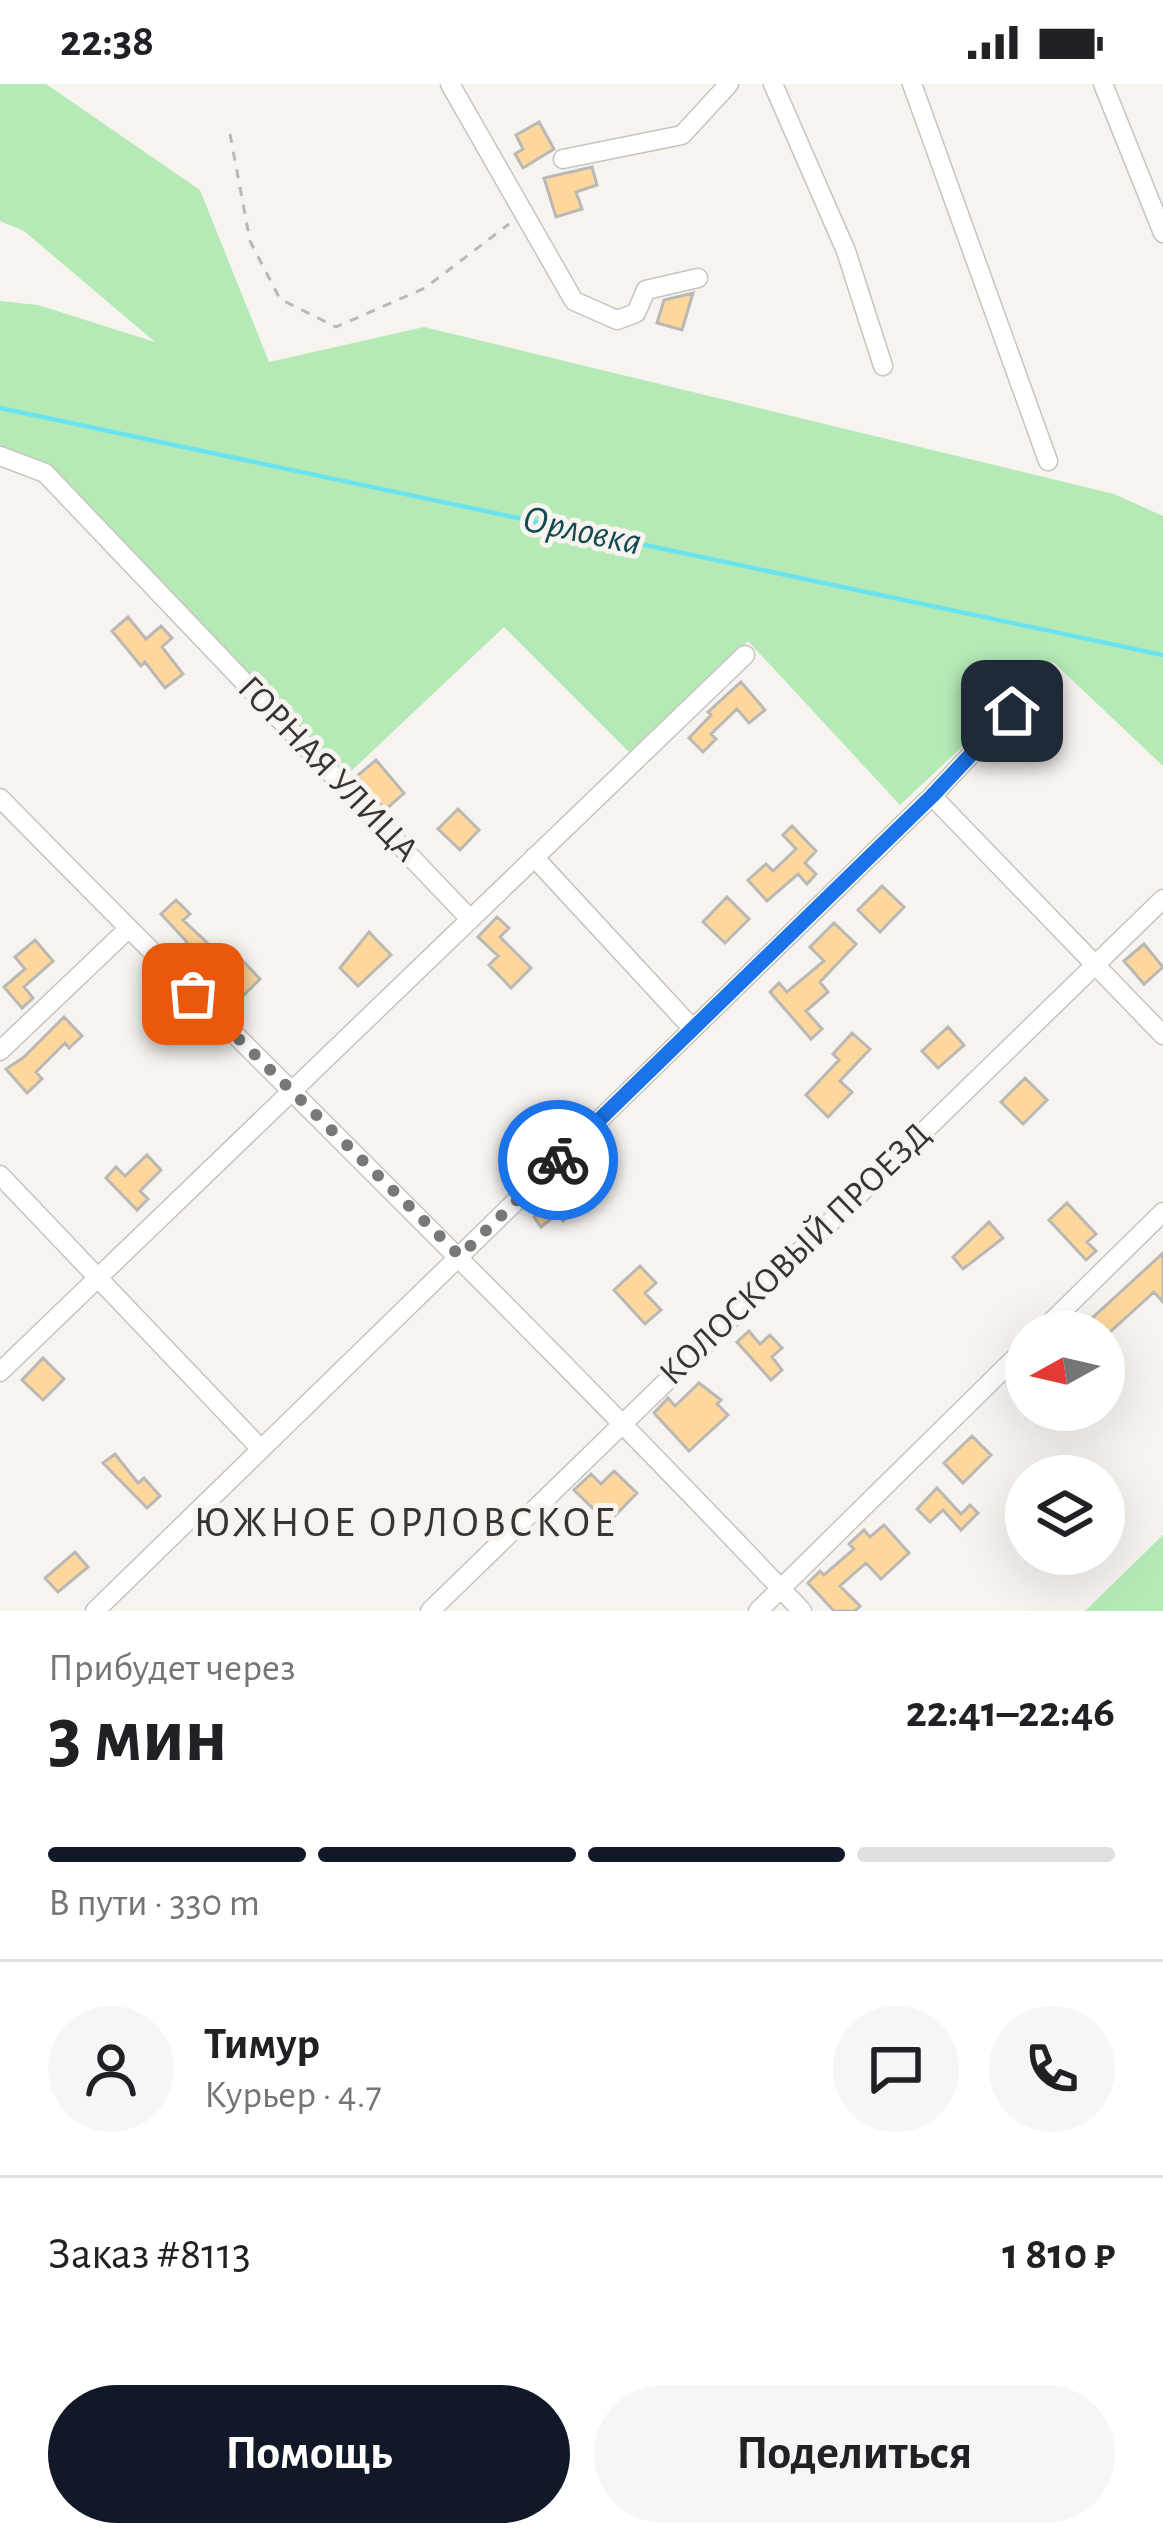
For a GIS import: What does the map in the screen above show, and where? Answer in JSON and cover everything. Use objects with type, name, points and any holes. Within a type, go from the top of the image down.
[{"type":"street","points":[[450,84],[574,301],[617,320],[636,313],[646,290],[698,278]]},
{"type":"street","points":[[563,159],[682,134],[729,84]]},
{"type":"street","points":[[773,84],[846,250],[883,366]]},
{"type":"street","points":[[912,84],[1048,460]]},
{"type":"street","points":[[1103,84],[1163,233]]},
{"type":"street","name":"ГОРНАЯ УЛИЦА","points":[[0,456],[45,473],[470,919]]},
{"type":"street","points":[[0,1372],[745,655]]},
{"type":"street","points":[[95,1611],[932,796],[1012,711]]},
{"type":"street","points":[[932,796],[1163,1035]]},
{"type":"street","points":[[0,798],[289,1093],[460,1256],[802,1611]]},
{"type":"street","points":[[534,857],[692,1028]]},
{"type":"street","name":"КОЛОСКОВЫЙ ПРОЕЗД","points":[[430,1611],[1163,899]]},
{"type":"street","points":[[0,1052],[128,929]]},
{"type":"street","points":[[0,1175],[260,1448]]},
{"type":"street","points":[[1062,1311],[1163,1212]]},
{"type":"street","points":[[758,1611],[1005,1368]]},
{"type":"path","points":[[230,134],[250,241],[280,298],[336,327],[425,288],[525,212]]},
{"type":"green space","points":[[0,84],[46,84],[200,190],[269,362],[424,327],[1114,494],[1163,516],[1163,766],[1053,662],[900,805],[748,641],[629,752],[504,627],[347,775],[48,466],[0,448],[0,301],[38,305],[155,342],[24,231],[0,221]]},
{"type":"green space","points":[[1163,1535],[1163,1611],[1085,1611],[1125,1575]]},
{"type":"building","points":[[539,122],[554,149],[523,168],[515,154],[523,149],[516,135]]},
{"type":"building","points":[[592,167],[597,185],[576,192],[582,209],[556,217],[544,178]]},
{"type":"building","points":[[693,293],[682,330],[657,323],[664,300]]},
{"type":"building","points":[[128,617],[146,639],[161,626],[172,638],[162,647],[183,674],[165,688],[112,631]]},
{"type":"building","points":[[741,682],[765,710],[749,723],[737,709],[711,734],[716,739],[703,752],[689,738],[711,715],[708,712]]},
{"type":"building","points":[[376,760],[404,793],[385,810],[357,776]]},
{"type":"building","points":[[458,809],[479,830],[460,850],[438,829]]},
{"type":"building","points":[[792,826],[816,851],[805,863],[816,874],[807,884],[798,874],[767,901],[748,880],[766,864],[773,871],[796,849],[783,835]]},
{"type":"building","points":[[882,886],[904,907],[880,932],[858,910]]},
{"type":"building","points":[[727,897],[749,919],[725,943],[703,922]]},
{"type":"building","points":[[176,900],[190,914],[183,920],[217,952],[203,965],[161,914]]},
{"type":"building","points":[[497,917],[509,928],[500,937],[531,968],[511,988],[489,965],[498,956],[478,937]]},
{"type":"building","points":[[834,923],[856,944],[820,982],[828,992],[806,1011],[822,1029],[811,1039],[770,992],[779,983],[787,992],[824,961],[810,947]]},
{"type":"building","points":[[369,932],[391,955],[358,986],[340,968]]},
{"type":"building","points":[[35,940],[53,961],[24,987],[33,998],[22,1008],[4,987],[25,969],[15,957]]},
{"type":"building","points":[[1144,944],[1163,967],[1144,984],[1124,961]]},
{"type":"building","points":[[242,960],[260,979],[240,999],[222,981]]},
{"type":"building","points":[[64,1017],[82,1036],[69,1048],[65,1043],[36,1072],[42,1079],[27,1093],[6,1069]]},
{"type":"building","points":[[948,1027],[964,1045],[938,1068],[922,1051]]},
{"type":"building","points":[[852,1033],[870,1049],[840,1081],[852,1092],[828,1117],[806,1095],[839,1060],[833,1054]]},
{"type":"building","points":[[1025,1078],[1047,1100],[1023,1124],[1001,1102]]},
{"type":"building","points":[[147,1155],[161,1170],[140,1191],[148,1199],[137,1210],[106,1178],[116,1167],[125,1176]]},
{"type":"building","points":[[567,1188],[581,1205],[563,1221],[557,1214],[541,1227],[534,1217]]},
{"type":"building","points":[[1067,1203],[1096,1234],[1087,1242],[1096,1251],[1086,1260],[1049,1220]]},
{"type":"building","points":[[989,1222],[1003,1238],[963,1269],[953,1257]]},
{"type":"building","points":[[1163,1253],[1163,1302],[1154,1292],[1125,1318],[1125,1311],[1100,1311]]},
{"type":"building","points":[[640,1266],[656,1283],[645,1293],[661,1310],[645,1324],[614,1290]]},
{"type":"building","points":[[749,1331],[760,1344],[770,1335],[782,1348],[772,1357],[782,1370],[771,1380],[737,1342]]},
{"type":"building","points":[[43,1358],[64,1379],[43,1400],[22,1380]]},
{"type":"building","points":[[699,1383],[721,1400],[717,1404],[728,1415],[689,1451],[654,1413],[668,1398],[675,1406]]},
{"type":"building","points":[[972,1436],[991,1455],[963,1483],[944,1463]]},
{"type":"building","points":[[115,1454],[138,1483],[144,1478],[160,1496],[147,1508],[103,1463]]},
{"type":"building","points":[[614,1471],[637,1493],[608,1523],[574,1490],[591,1474],[601,1484]]},
{"type":"building","points":[[937,1488],[961,1514],[970,1505],[978,1513],[961,1530],[943,1510],[930,1522],[917,1509]]},
{"type":"building","points":[[884,1525],[909,1553],[881,1579],[866,1563],[840,1586],[860,1606],[855,1611],[834,1611],[808,1583],[854,1549],[849,1544],[864,1530],[870,1537]]},
{"type":"building","points":[[75,1552],[88,1567],[58,1592],[45,1578]]},
{"type":"waterway","name":"Орловка","points":[[0,408],[1163,655]]},
{"type":"way so far","points":[[193,994],[460,1256],[558,1160]]},
{"type":"district","name":"ЮЖНОЕ ОРЛОВСКОЕ","points":[[406,1523]]},
{"type":"route","points":[[558,1160],[932,796],[1012,711]]}]
